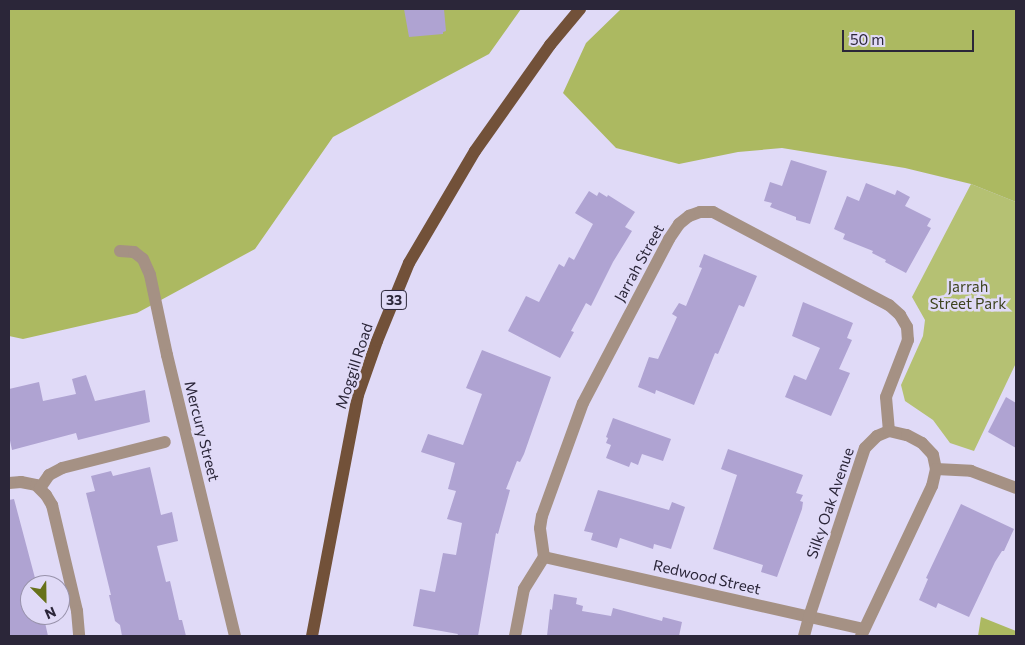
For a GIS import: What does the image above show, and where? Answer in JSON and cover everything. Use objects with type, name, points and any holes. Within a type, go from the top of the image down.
[{"type":"main road","name":"Moggill Road","points":[[312,636],[358,395],[377,341],[409,263],[475,151],[550,45],[580,9]]},
{"type":"street","name":"Jarrah Street","points":[[544,558],[540,528],[542,516],[583,403],[669,239],[679,224],[689,216],[700,212],[713,212],[889,305],[900,315],[907,327],[908,340],[886,397],[889,431]]},
{"type":"street","name":"Mercury Street","points":[[120,251],[134,252],[143,259],[150,275],[167,355],[235,636]]},
{"type":"street","points":[[862,632],[932,486],[936,469],[933,455],[922,443],[906,435],[889,431]]},
{"type":"street","name":"Silky Oak Avenue","points":[[804,636],[865,448],[877,436],[889,431]]},
{"type":"street","points":[[40,488],[49,475],[62,468],[165,442]]},
{"type":"street","points":[[936,469],[971,471],[1016,488]]},
{"type":"street","points":[[9,483],[21,482],[40,488],[52,505],[77,611],[79,636]]},
{"type":"street","points":[[515,636],[524,589],[544,558]]},
{"type":"street","name":"Redwood Street","points":[[544,558],[809,617],[862,632]]},
{"type":"green space","points":[[9,9],[521,9],[489,54],[333,137],[255,249],[137,313],[23,339],[9,336]]},
{"type":"green space","points":[[621,9],[1016,9],[1016,202],[971,184],[905,168],[782,148],[738,152],[679,164],[616,148],[563,93],[586,43]]},
{"type":"green space","name":"Jarrah Street Park","points":[[971,184],[1016,202],[1016,363],[974,451],[950,443],[933,420],[905,401],[901,385],[923,336],[925,320],[912,297]]},
{"type":"green space","points":[[981,617],[1016,631],[1016,636],[978,636]]},
{"type":"building","points":[[404,9],[444,9],[446,31],[443,34],[409,37]]},
{"type":"building","points":[[791,160],[827,171],[810,224],[796,220],[796,217],[770,207],[772,203],[764,201],[770,182],[782,186]]},
{"type":"building","points":[[866,183],[895,195],[897,190],[910,197],[905,206],[931,219],[927,226],[931,228],[906,273],[885,262],[886,260],[872,253],[873,251],[843,239],[845,234],[834,229],[847,196],[859,201]]},
{"type":"building","points":[[589,191],[597,196],[599,192],[607,197],[608,195],[635,212],[625,227],[632,231],[613,262],[591,306],[586,303],[571,331],[574,332],[560,358],[508,331],[526,296],[539,302],[559,264],[564,267],[569,257],[574,260],[593,224],[575,213]]},
{"type":"building","points":[[704,254],[757,276],[744,307],[739,305],[718,354],[715,353],[694,405],[656,390],[655,394],[638,387],[649,357],[658,359],[677,317],[672,314],[679,303],[686,306],[702,268],[699,267]]},
{"type":"building","points":[[803,302],[853,323],[847,338],[852,340],[839,369],[850,373],[831,416],[785,397],[794,375],[806,380],[820,348],[792,336]]},
{"type":"building","points":[[482,350],[551,377],[524,454],[520,462],[517,461],[506,489],[510,490],[498,534],[496,533],[478,636],[457,636],[458,634],[413,626],[420,589],[435,592],[443,553],[456,555],[462,523],[447,519],[456,491],[448,489],[455,463],[421,452],[428,434],[463,445],[482,394],[466,388]]},
{"type":"building","points":[[86,375],[95,401],[145,390],[150,422],[78,440],[76,433],[12,450],[9,436],[9,389],[39,382],[43,401],[76,394],[72,379]]},
{"type":"building","points":[[1006,397],[1016,403],[1016,448],[988,432]]},
{"type":"building","points":[[613,418],[671,439],[663,461],[642,454],[638,465],[631,462],[629,467],[606,458],[611,445],[606,443],[608,438],[606,437]]},
{"type":"building","points":[[728,449],[803,475],[796,493],[803,495],[800,501],[803,502],[802,509],[777,577],[761,572],[763,565],[713,549],[737,475],[721,469]]},
{"type":"building","points":[[150,467],[161,515],[172,512],[178,541],[157,546],[166,582],[170,581],[179,620],[182,620],[186,636],[122,636],[120,625],[115,621],[109,595],[111,595],[86,493],[95,491],[91,476],[111,471],[113,476]]},
{"type":"building","points":[[598,490],[669,510],[672,502],[685,507],[671,549],[654,544],[653,549],[620,538],[617,548],[591,540],[593,533],[584,531]]},
{"type":"building","points":[[14,499],[34,575],[20,575],[20,625],[46,625],[48,636],[9,636],[9,500]]},
{"type":"building","points":[[961,504],[1014,529],[1004,551],[1002,551],[995,562],[969,617],[938,603],[936,608],[919,600],[928,579],[926,578]]},
{"type":"building","points":[[554,594],[577,598],[576,604],[583,606],[582,611],[611,616],[613,608],[662,621],[663,617],[682,622],[679,636],[547,636]]}]
